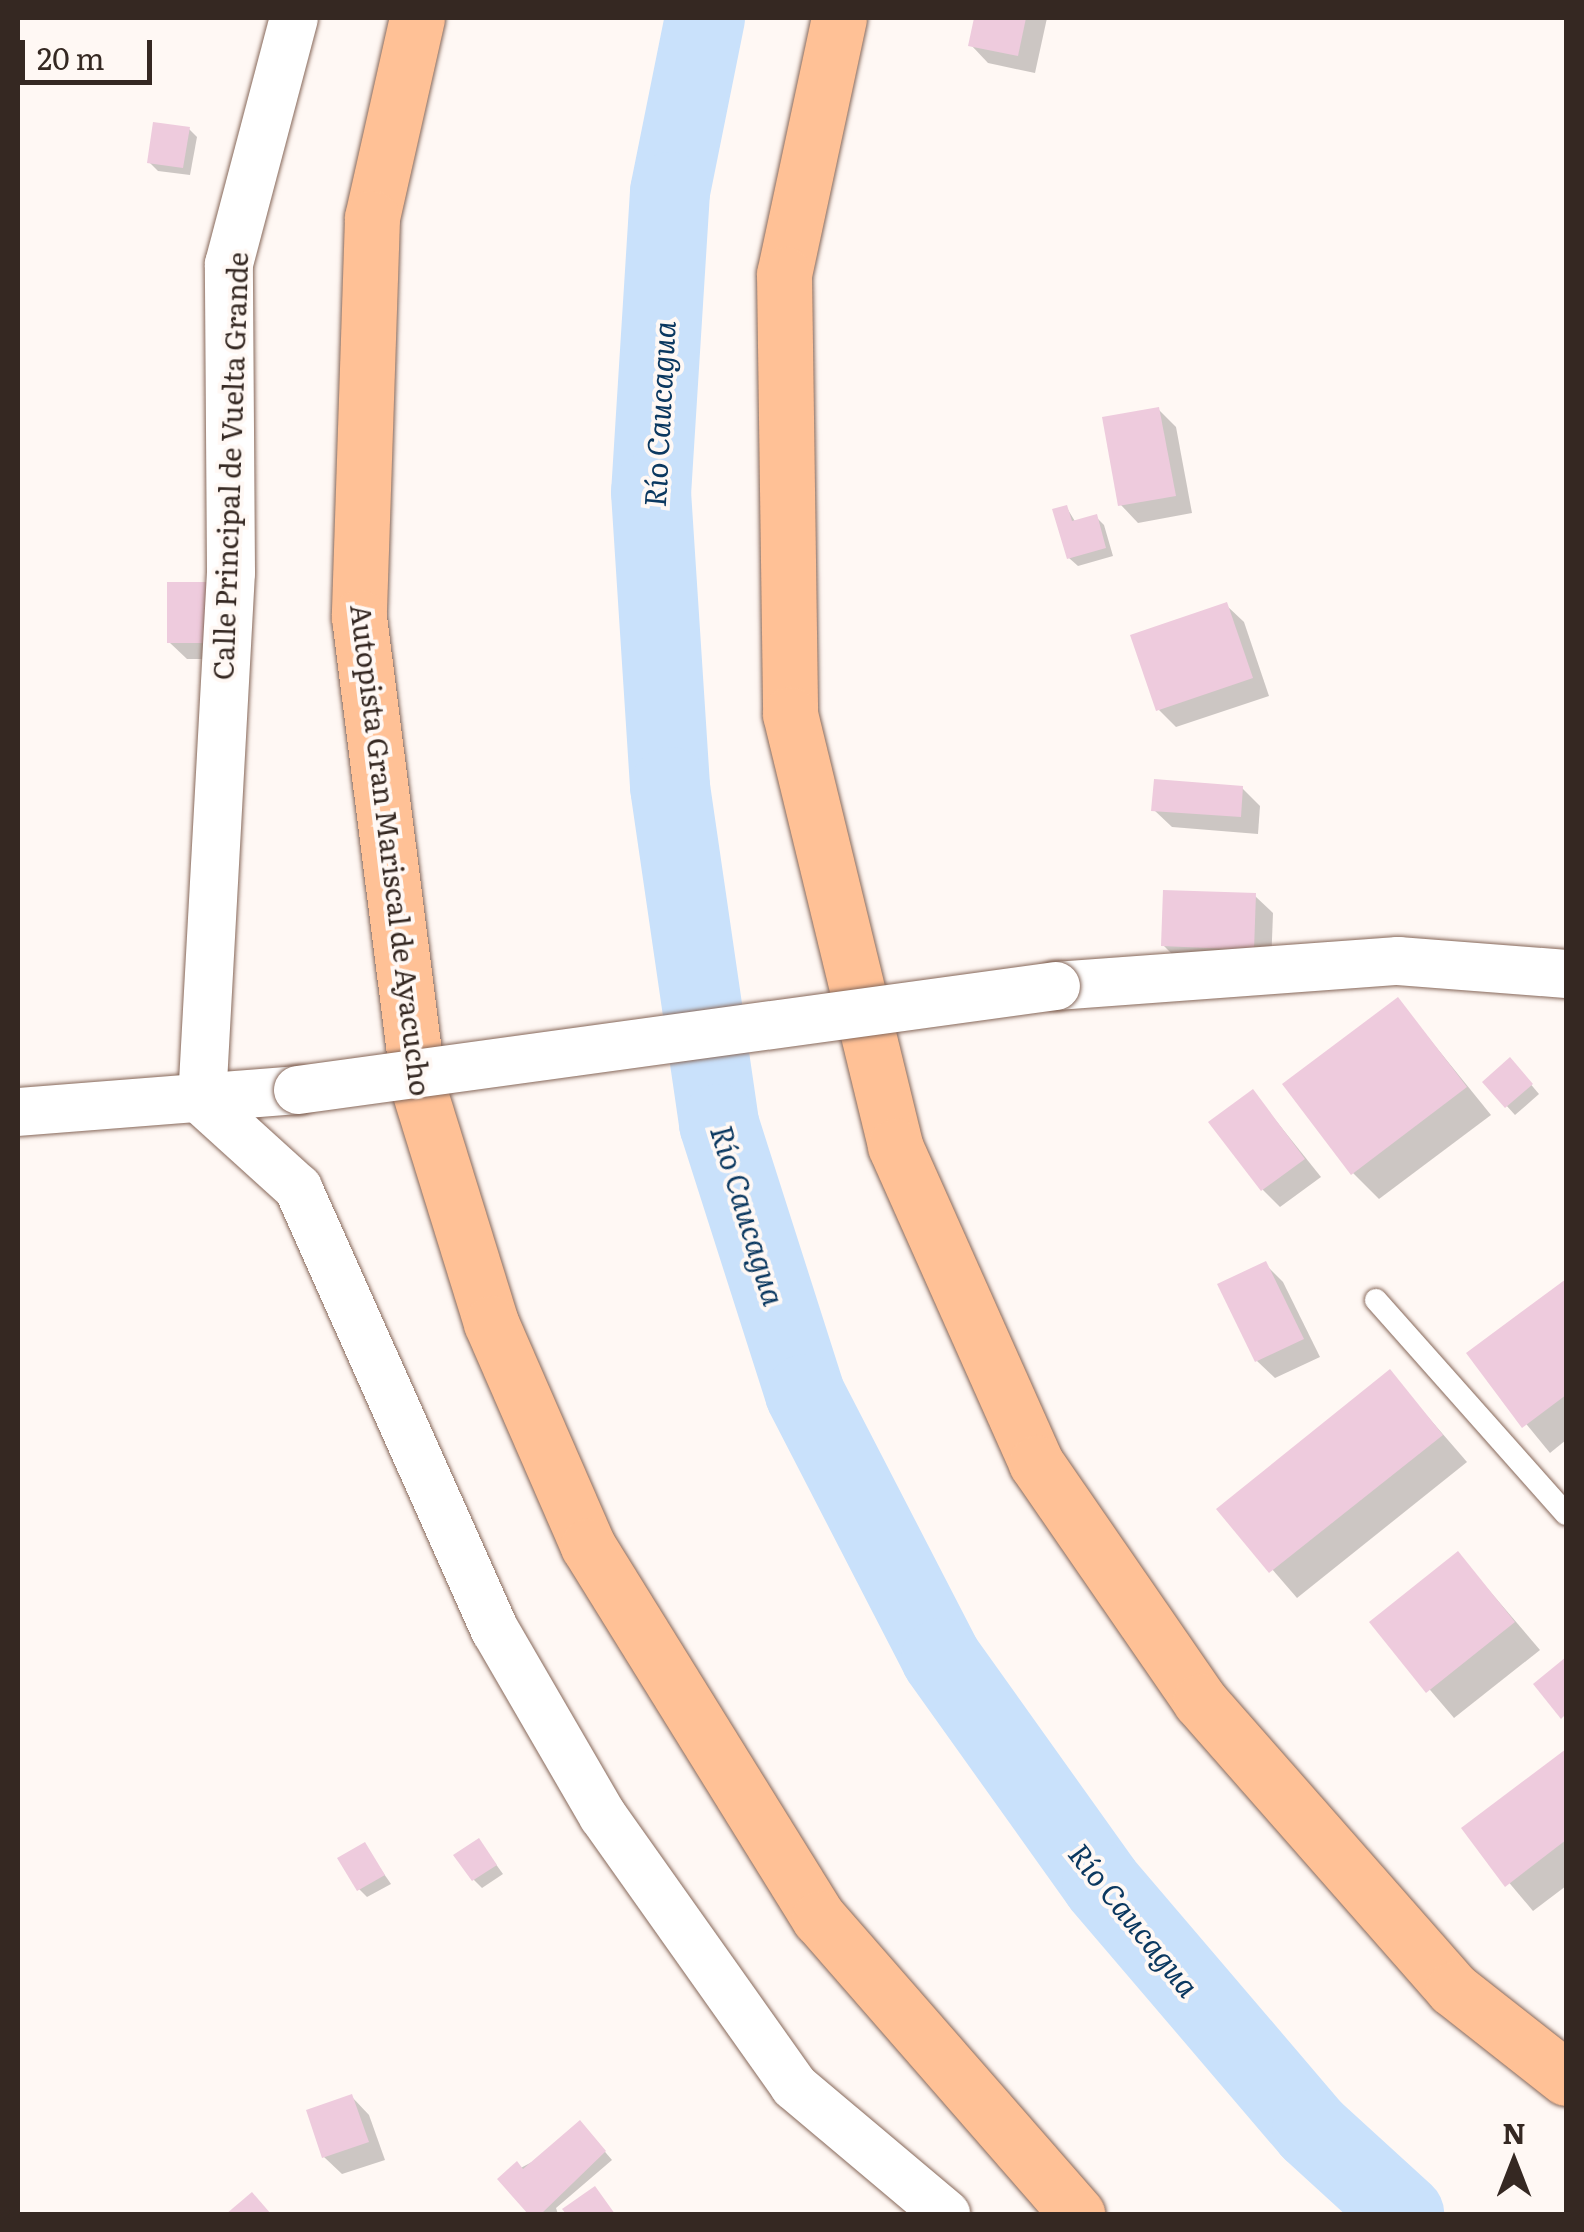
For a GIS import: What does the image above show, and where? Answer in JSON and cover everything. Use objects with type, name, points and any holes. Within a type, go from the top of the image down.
[{"type":"highway","name":"Autopista Gran Mariscal de Ayacucho","points":[[417,18],[372,218],[359,616],[418,1088],[491,1324],[588,1546],[819,1918],[1077,2214]]},
{"type":"highway","points":[[839,18],[784,274],[790,714],[895,1146],[1036,1463],[1200,1700],[1454,1989],[1566,2078]]},
{"type":"street","name":"Calle Principal de Vuelta Grande","points":[[202,1101],[231,573],[229,264],[294,18]]},
{"type":"street","points":[[18,1112],[202,1101],[298,1090],[1056,986],[1398,961],[1566,974]]},
{"type":"street","points":[[202,1101],[298,1188],[496,1630],[603,1816],[794,2086],[946,2214]]},
{"type":"lane","points":[[1376,1300],[1566,1514]]},
{"type":"building","points":[[974,18],[1026,18],[1018,56],[968,46]]},
{"type":"building","points":[[153,122],[190,127],[183,168],[147,163]]},
{"type":"building","points":[[1159,407],[1176,496],[1118,506],[1102,417]]},
{"type":"building","points":[[1067,505],[1072,521],[1097,514],[1106,548],[1067,559],[1052,509]]},
{"type":"building","points":[[167,582],[218,582],[219,643],[167,643]]},
{"type":"building","points":[[1227,602],[1253,678],[1156,711],[1130,635]]},
{"type":"building","points":[[1154,779],[1243,786],[1241,817],[1151,811]]},
{"type":"building","points":[[1163,890],[1256,893],[1254,950],[1161,946]]},
{"type":"building","points":[[1398,997],[1467,1087],[1351,1175],[1282,1084]]},
{"type":"building","points":[[1510,1057],[1533,1084],[1505,1108],[1482,1082]]},
{"type":"building","points":[[1253,1089],[1305,1159],[1261,1191],[1208,1122]]},
{"type":"building","points":[[1266,1261],[1304,1339],[1255,1362],[1217,1284]]},
{"type":"building","points":[[1566,1279],[1566,1395],[1522,1428],[1466,1353]]},
{"type":"building","points":[[1390,1369],[1443,1435],[1269,1573],[1216,1509]]},
{"type":"building","points":[[1458,1551],[1515,1622],[1426,1693],[1369,1622]]},
{"type":"building","points":[[1566,1657],[1566,1714],[1561,1719],[1533,1684]]},
{"type":"building","points":[[1566,1749],[1566,1840],[1505,1887],[1461,1828]]},
{"type":"building","points":[[479,1838],[497,1865],[472,1881],[453,1855]]},
{"type":"building","points":[[365,1842],[385,1875],[357,1891],[337,1858]]},
{"type":"building","points":[[352,2094],[369,2142],[322,2158],[306,2110]]},
{"type":"building","points":[[580,2120],[606,2151],[541,2214],[528,2214],[497,2179],[517,2161],[523,2169]]},
{"type":"building","points":[[595,2186],[615,2214],[566,2214],[562,2209]]},
{"type":"building","points":[[252,2192],[271,2214],[226,2214]]},
{"type":"waterway","name":"Río Caucagua","points":[[705,18],[670,192],[651,492],[670,787],[719,1124],[805,1394],[941,1658],[1102,1884],[1312,2130],[1404,2214]]}]
